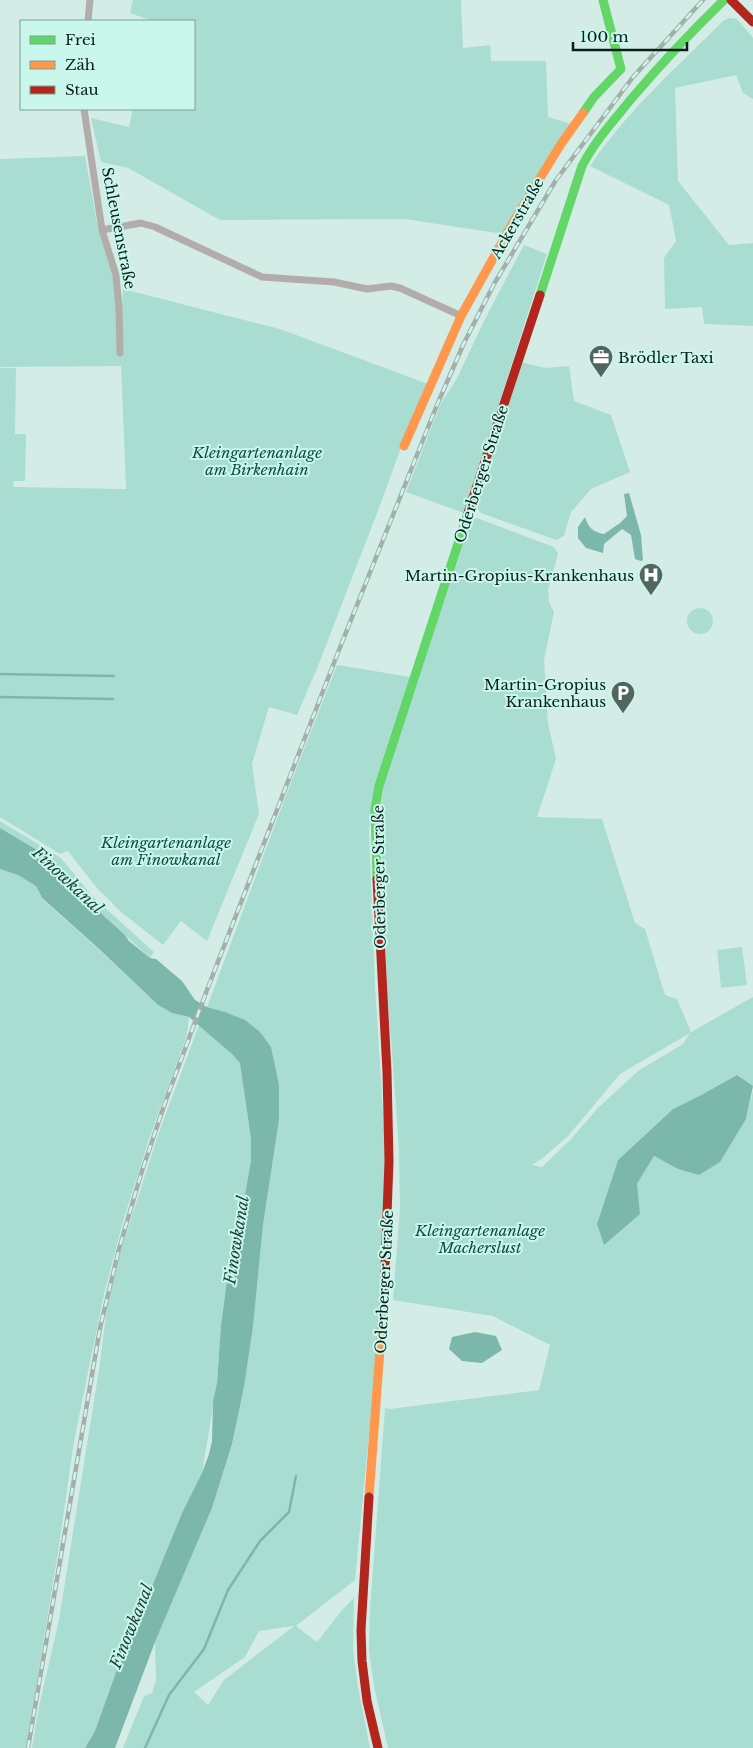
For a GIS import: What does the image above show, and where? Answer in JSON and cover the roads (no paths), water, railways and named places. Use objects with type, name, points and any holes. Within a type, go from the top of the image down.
[{"type":"main road","name":"Ackerstraße","points":[[404,446],[461,316],[518,214],[561,144],[594,98],[621,69],[603,0]]},
{"type":"main road","name":"Oderberger Straße","points":[[378,1748],[367,1701],[362,1660],[361,1630],[367,1516],[382,1340],[387,1248],[387,1072],[376,869],[376,809],[379,786],[582,166],[592,147],[640,88],[674,50],[724,0]]},
{"type":"main road","points":[[731,0],[753,22]]},
{"type":"street","points":[[88,20],[90,0]]},
{"type":"street","name":"Schleusenstraße","points":[[84,110],[102,230],[116,275],[120,353]]},
{"type":"street","points":[[102,230],[141,223],[155,227],[262,277],[334,282],[367,289],[391,286],[400,288],[457,314]]},
{"type":"water","points":[[629,493],[641,535],[643,560],[635,559],[631,535],[622,529],[604,544],[603,553],[586,548],[578,538],[578,527],[585,517],[592,529],[604,534],[627,516],[624,494]]},
{"type":"water","name":"Finowkanal","points":[[0,828],[44,854],[129,941],[150,958],[156,959],[182,981],[195,1000],[207,1007],[245,1020],[260,1032],[271,1047],[279,1085],[279,1120],[263,1225],[253,1327],[244,1387],[232,1444],[212,1508],[155,1642],[115,1748],[85,1748],[95,1731],[125,1647],[209,1454],[212,1441],[213,1402],[217,1383],[221,1325],[229,1266],[240,1224],[251,1160],[251,1139],[240,1063],[189,1017],[172,1013],[158,1005],[42,898],[36,886],[18,875],[0,869]]},
{"type":"water","points":[[737,1075],[753,1086],[746,1119],[720,1162],[699,1175],[678,1169],[654,1156],[637,1184],[640,1214],[604,1245],[597,1224],[618,1160],[673,1109]]},
{"type":"water","points":[[475,1332],[496,1336],[502,1350],[482,1363],[462,1361],[449,1349],[452,1337]]},
{"type":"waterway","points":[[0,674],[114,676]]},
{"type":"waterway","points":[[0,697],[113,699]]},
{"type":"waterway","points":[[145,1748],[169,1695],[204,1649],[228,1590],[260,1541],[289,1512],[296,1476]]},
{"type":"railway","points":[[28,1748],[100,1328],[119,1249],[141,1174],[207,990],[339,650],[437,405],[464,343],[494,284],[556,180],[633,77],[703,0]]},
{"type":"place","name":"Brödler Taxi","points":[[601,378]]},
{"type":"place","name":"Martin-Gropius-Krankenhaus","points":[[651,596]]},
{"type":"place","name":"Martin-Gropius Krankenhaus","points":[[623,714]]},
{"type":"park label","name":"Kleingartenanlage am Birkenhain","points":[[257,460]]},
{"type":"park label","name":"Kleingartenanlage am Finowkanal","points":[[166,850]]},
{"type":"park label","name":"Kleingartenanlage Macherslust","points":[[480,1238]]}]
